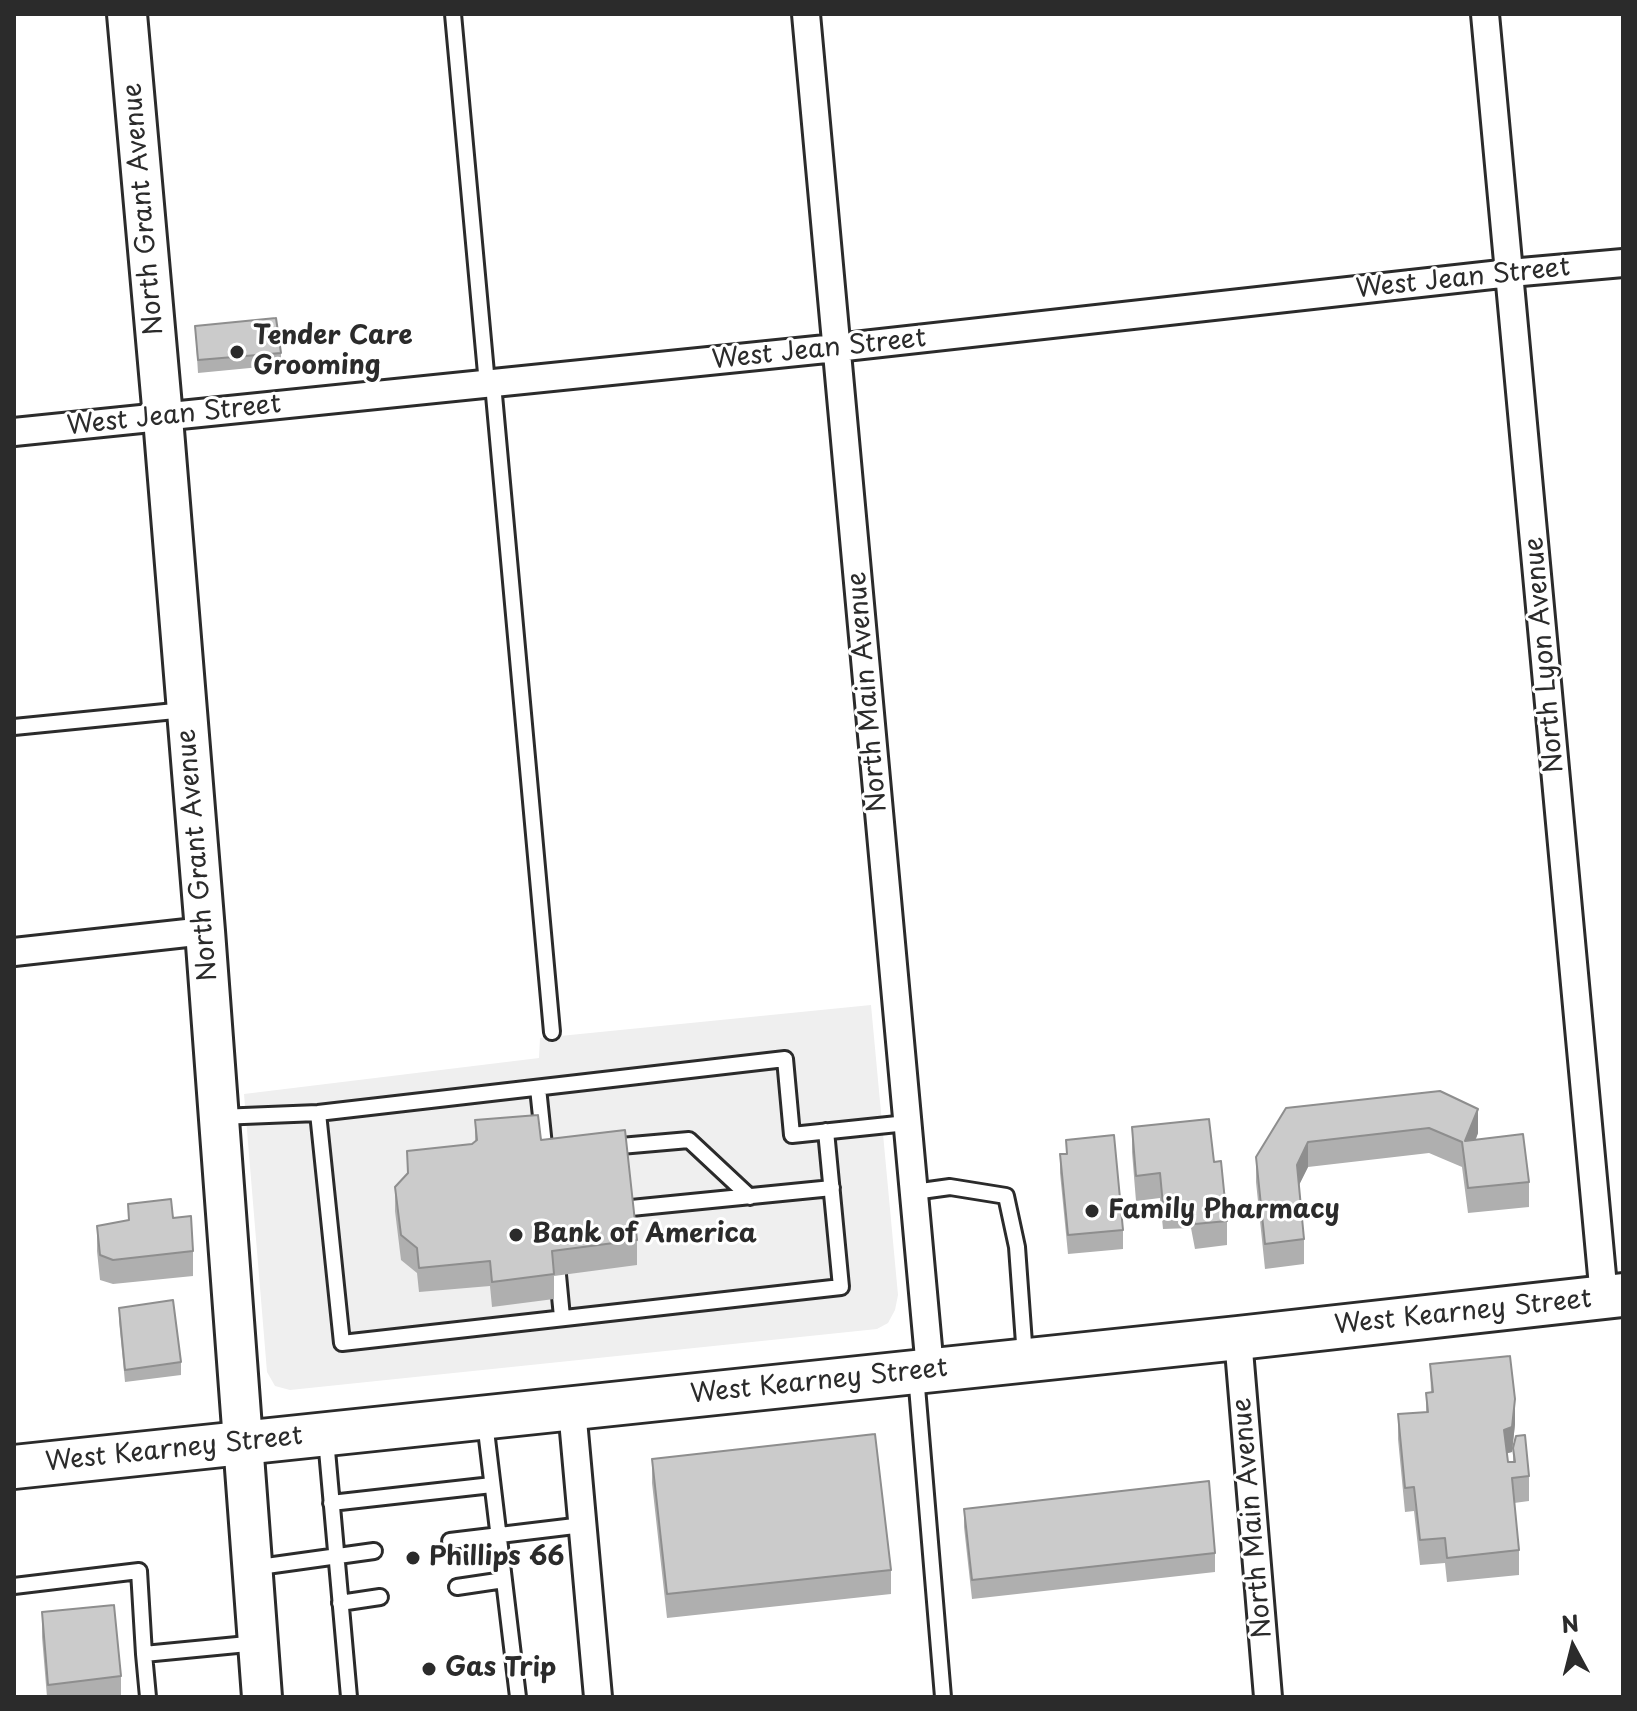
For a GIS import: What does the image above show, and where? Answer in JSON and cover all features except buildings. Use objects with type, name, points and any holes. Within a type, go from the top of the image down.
[{"type":"main road","name":"North Grant Avenue","points":[[127,14],[205,931],[262,1697]]},
{"type":"main road","name":"West Kearney Street","points":[[14,1467],[1613,1296]]},
{"type":"street","name":"North Main Avenue","points":[[806,14],[914,1192],[923,1370]]},
{"type":"street","name":"North Lyon Avenue","points":[[1485,14],[1613,1296]]},
{"type":"street","name":"West Jean Street","points":[[14,432],[1623,263]]},
{"type":"street","points":[[14,952],[205,931]]},
{"type":"street","name":"North Main Avenue","points":[[1238,1338],[1268,1697]]},
{"type":"street","points":[[572,1409],[598,1697]]},
{"type":"lane","points":[[453,14],[552,1032]]},
{"type":"lane","points":[[14,727],[187,710]]},
{"type":"lane","points":[[219,1117],[318,1113],[785,1059],[792,1135],[907,1123]]},
{"type":"lane","points":[[538,1088],[550,1156]]},
{"type":"lane","points":[[318,1113],[342,1343],[841,1287],[826,1131]]},
{"type":"lane","points":[[588,1149],[689,1140],[750,1197]]},
{"type":"lane","points":[[914,1192],[950,1187],[1006,1196],[1017,1247],[1025,1361]]},
{"type":"lane","points":[[631,1208],[832,1188]]},
{"type":"lane","points":[[558,1275],[562,1317]]},
{"type":"lane","points":[[923,1370],[943,1697]]},
{"type":"lane","points":[[484,1418],[518,1697]]},
{"type":"lane","points":[[326,1435],[349,1697]]},
{"type":"lane","points":[[331,1503],[492,1485]]},
{"type":"lane","points":[[450,1541],[583,1525]]},
{"type":"lane","points":[[252,1568],[374,1551]]},
{"type":"lane","points":[[14,1586],[139,1571],[148,1697]]},
{"type":"lane","points":[[457,1587],[504,1580]]},
{"type":"lane","points":[[340,1603],[380,1597]]},
{"type":"lane","points":[[144,1654],[258,1643]]},
{"type":"shaded area","points":[[871,1005],[898,1295],[888,1323],[877,1329],[290,1390],[275,1386],[267,1372],[244,1094],[539,1058],[540,1038]]},
{"type":"place","name":"Tender Care Grooming","points":[[237,352]]},
{"type":"place","name":"Family Pharmacy","points":[[1092,1211]]},
{"type":"place","name":"Bank of America","points":[[516,1235]]},
{"type":"place","name":"Phillips 66","points":[[413,1558]]},
{"type":"place","name":"Gas Trip","points":[[429,1669]]}]
